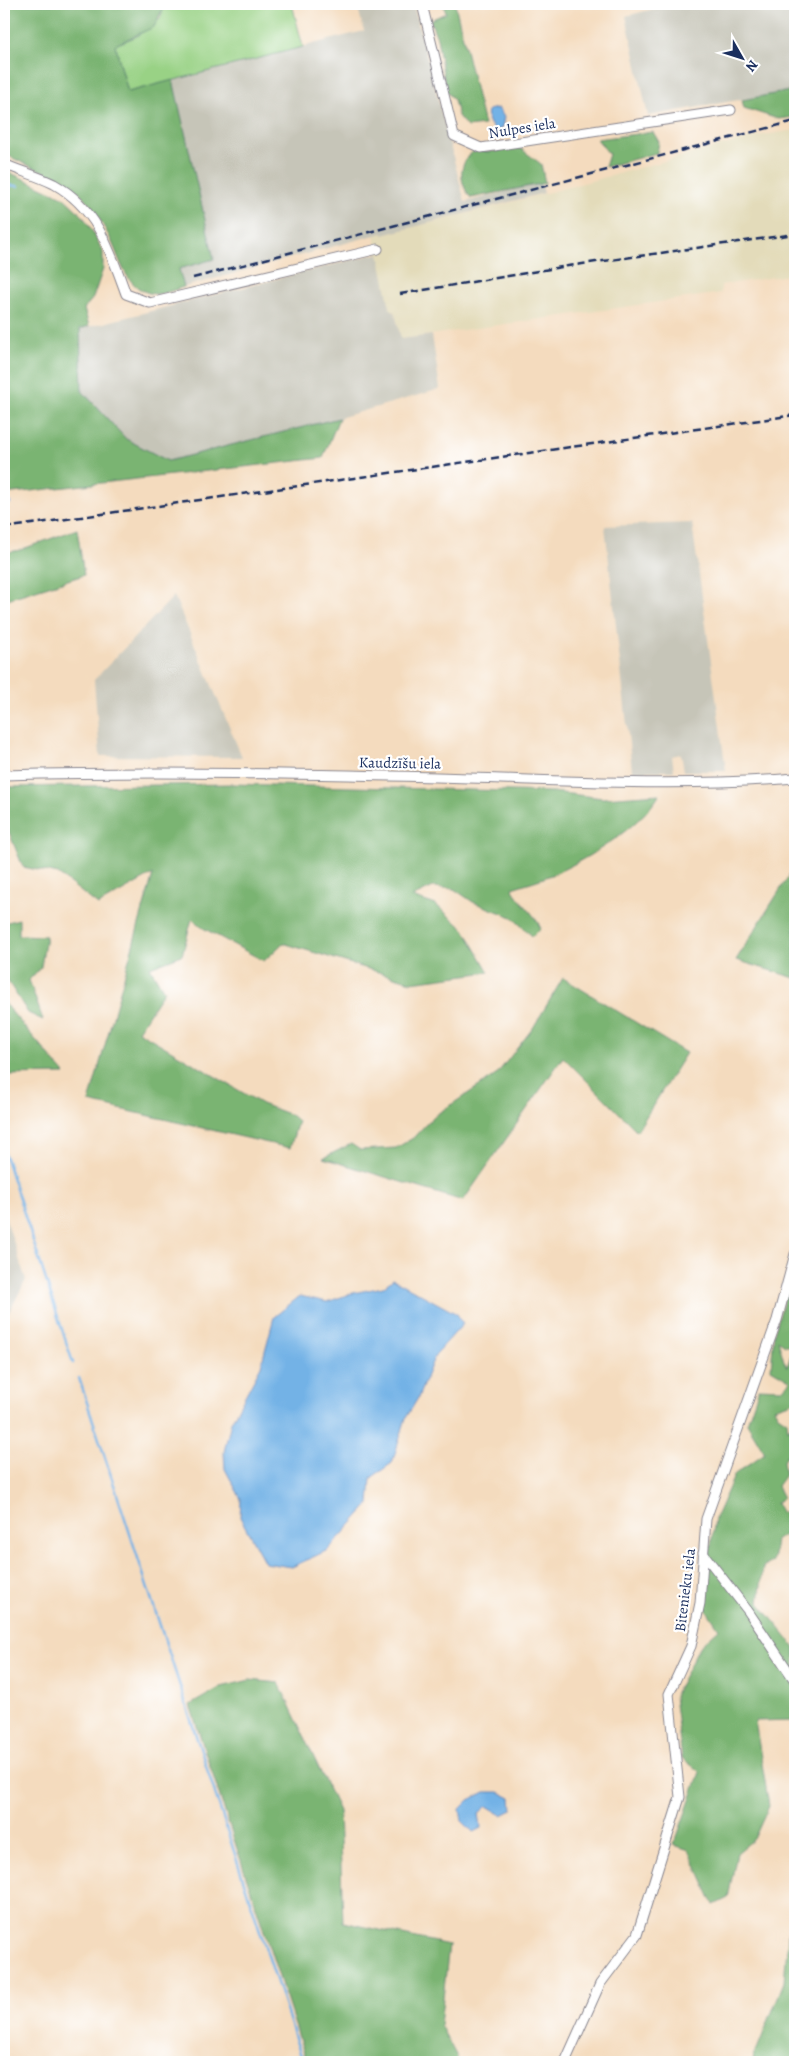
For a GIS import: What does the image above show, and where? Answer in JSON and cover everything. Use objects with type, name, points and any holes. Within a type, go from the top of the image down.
[{"type":"street","name":"Nulpes iela","points":[[422,4],[454,136],[481,148],[731,110]]},
{"type":"street","points":[[4,164],[54,184],[82,204],[102,231],[126,294],[150,303],[378,249]]},
{"type":"street","name":"Kaudzīšu iela","points":[[4,775],[178,772],[521,780],[717,782],[795,778]]},
{"type":"street","name":"Bitenieku iela","points":[[565,2062],[600,1984],[637,1935],[680,1798],[669,1694],[691,1646],[700,1603],[706,1518],[777,1320],[795,1254]]},
{"type":"street","points":[[703,1553],[748,1611],[795,1681]]},
{"type":"shaded area","points":[[357,4],[413,4],[465,202],[541,183],[544,193],[383,235],[383,233],[375,235],[184,287],[179,269],[214,259],[173,80],[364,31]]},
{"type":"shaded area","points":[[672,4],[795,4],[795,90],[648,116],[626,16]]},
{"type":"shaded area","points":[[795,130],[795,274],[721,285],[721,293],[401,339],[395,313],[390,308],[374,235],[383,233],[383,235],[513,202],[758,136]]},
{"type":"shaded area","points":[[379,253],[390,308],[395,313],[401,339],[432,335],[440,389],[339,418],[168,461],[126,439],[82,391],[80,329]]},
{"type":"shaded area","points":[[692,523],[726,771],[684,771],[681,754],[672,756],[674,771],[632,771],[605,526]]},
{"type":"shaded area","points":[[174,596],[242,757],[100,756],[94,680]]},
{"type":"shaded area","points":[[4,1213],[26,1280],[4,1322]]},
{"type":"green space","points":[[4,4],[165,4],[154,27],[115,45],[128,92],[173,80],[214,259],[179,269],[184,287],[165,293],[154,294],[137,287],[126,273],[99,219],[78,191],[66,182],[4,153]]},
{"type":"green space","points":[[165,4],[292,4],[303,47],[128,92],[115,45],[137,36],[160,19]]},
{"type":"green space","points":[[443,4],[455,4],[484,125],[467,127],[458,116],[454,100],[446,91],[437,38],[430,20],[446,13]]},
{"type":"green space","points":[[795,90],[795,117],[778,119],[744,108],[742,100]]},
{"type":"green space","points":[[653,132],[659,142],[657,153],[605,167],[609,154],[597,139]]},
{"type":"green space","points":[[520,148],[541,164],[545,183],[471,198],[462,179],[463,166],[469,155],[475,150],[488,152]]},
{"type":"green space","points":[[4,170],[63,197],[83,216],[103,252],[103,269],[93,298],[84,309],[89,326],[80,329],[82,391],[126,439],[168,461],[339,418],[323,458],[4,494]]},
{"type":"green space","points":[[77,529],[84,575],[4,600],[4,553],[20,550]]},
{"type":"green space","points":[[232,784],[553,792],[603,798],[660,794],[641,818],[599,849],[556,873],[512,888],[541,929],[532,936],[512,917],[473,902],[454,889],[433,887],[412,897],[436,905],[464,929],[489,972],[411,982],[283,943],[264,961],[203,928],[192,919],[182,955],[150,967],[164,991],[138,1031],[262,1104],[291,1115],[298,1121],[290,1148],[89,1102],[153,874],[98,905],[58,874],[23,867],[4,820],[4,787]]},
{"type":"green space","points":[[795,866],[795,978],[736,960]]},
{"type":"green space","points":[[19,919],[19,935],[46,936],[41,967],[29,980],[43,1020],[28,1013],[4,975],[4,923]]},
{"type":"green space","points":[[563,978],[686,1053],[637,1131],[563,1057],[463,1201],[323,1158],[351,1144],[360,1150],[396,1148],[413,1138],[434,1116],[496,1075],[533,1028]]},
{"type":"green space","points":[[4,1003],[65,1074],[4,1075]]},
{"type":"green space","points":[[791,1277],[795,1277],[795,1345],[785,1345],[778,1340],[787,1367],[791,1355],[795,1359],[795,1401],[774,1408],[778,1415],[787,1421],[788,1430],[795,1421],[795,1453],[787,1455],[783,1461],[785,1475],[777,1486],[783,1498],[776,1503],[782,1513],[795,1510],[795,1530],[776,1540],[773,1562],[763,1567],[759,1603],[795,1647],[795,1720],[755,1721],[769,1806],[754,1839],[737,1853],[728,1898],[714,1905],[689,1850],[674,1845],[700,1772],[682,1758],[674,1696],[699,1647],[719,1629],[706,1609],[706,1577],[715,1519],[735,1474],[765,1453],[747,1423],[759,1388],[782,1389],[791,1381],[771,1369],[774,1333]]},
{"type":"green space","points":[[250,1680],[279,1683],[339,1811],[343,1922],[449,1945],[440,2025],[457,2057],[457,2062],[307,2062],[190,1705],[221,1687]]},
{"type":"green space","points":[[795,1853],[795,2062],[752,2062],[784,1982]]},
{"type":"water","points":[[498,108],[504,117],[502,128],[496,131],[489,122],[488,110]]},
{"type":"water","points":[[393,1279],[457,1314],[463,1324],[435,1355],[418,1398],[406,1418],[392,1463],[371,1478],[369,1505],[328,1550],[292,1567],[265,1563],[240,1517],[241,1499],[225,1469],[224,1452],[231,1422],[261,1366],[274,1317],[300,1296],[327,1302],[353,1293],[383,1287]]},
{"type":"water","points":[[485,1792],[499,1792],[511,1798],[512,1810],[502,1815],[487,1806],[479,1813],[481,1828],[473,1832],[462,1821],[460,1809],[469,1800]]},
{"type":"waterway","points":[[4,185],[18,186]]},
{"type":"waterway","points":[[4,504],[10,503]]},
{"type":"waterway","points":[[4,1152],[73,1363]]},
{"type":"waterway","points":[[79,1378],[303,2062]]},
{"type":"railway","points":[[193,278],[795,121]]},
{"type":"railway","points":[[400,294],[568,266],[795,234]]},
{"type":"railway","points":[[4,528],[795,415]]}]
